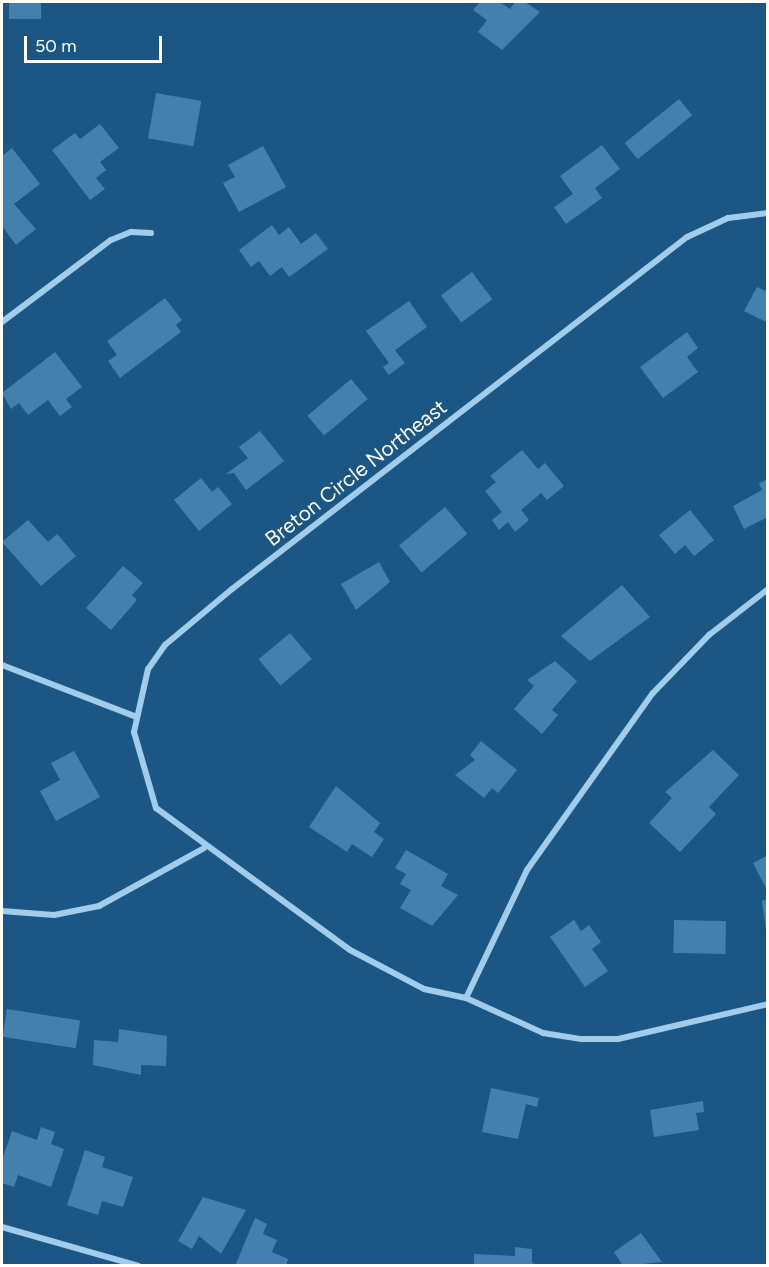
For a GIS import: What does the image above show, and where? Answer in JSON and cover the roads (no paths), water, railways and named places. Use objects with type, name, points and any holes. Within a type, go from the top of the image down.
[{"type":"street","name":"Breton Circle Northeast","points":[[768,213],[728,218],[687,237],[232,589],[165,645],[148,669],[134,716],[143,772],[156,808],[204,848],[350,950],[424,989],[466,998],[543,1033],[594,1039],[618,1039],[768,1004]]},
{"type":"street","points":[[2,322],[111,240],[131,232],[151,233]]},
{"type":"street","points":[[466,998],[527,870],[646,702],[709,635],[768,589]]},
{"type":"street","points":[[2,665],[134,716]]},
{"type":"street","points":[[2,911],[54,915],[99,906],[204,848]]},
{"type":"street","points":[[2,1227],[139,1266]]}]
